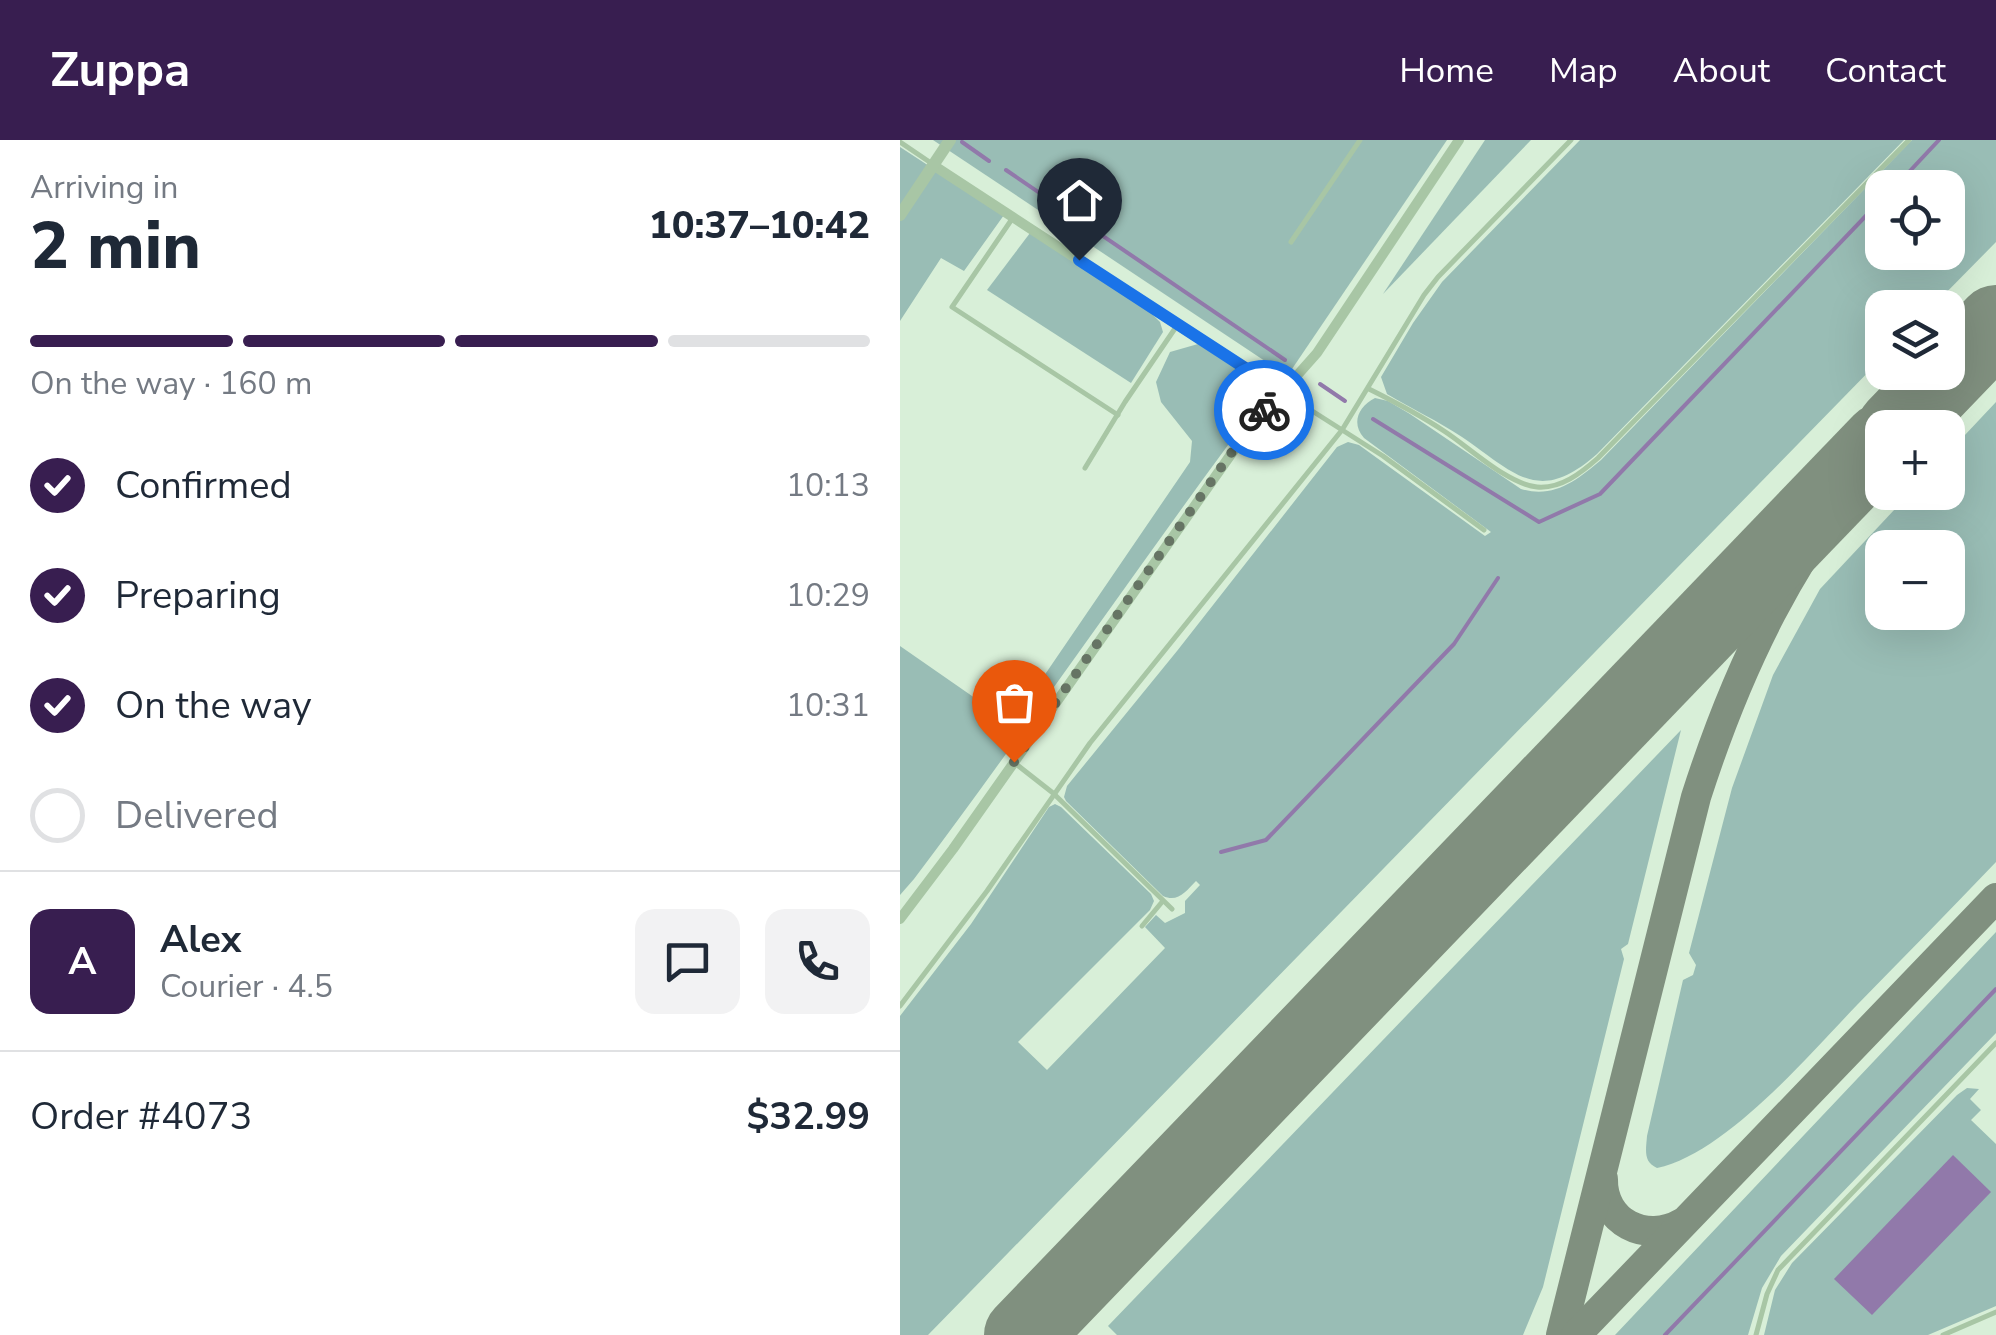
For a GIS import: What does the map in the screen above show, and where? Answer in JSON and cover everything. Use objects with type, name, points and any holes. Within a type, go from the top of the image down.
[{"type":"street","points":[[900,216],[950,140]]},
{"type":"street","points":[[900,919],[1246,432],[1316,352],[1460,140]]},
{"type":"street","points":[[933,164],[1282,392]]},
{"type":"lane","points":[[1291,242],[1360,140]]},
{"type":"lane","points":[[900,1006],[987,891],[1090,743],[1342,430],[1438,277],[1571,140]]},
{"type":"lane","points":[[1369,389],[1439,427],[1519,481],[1539,487],[1564,482],[1598,458],[1909,140]]},
{"type":"lane","points":[[900,142],[933,164]]},
{"type":"lane","points":[[1014,217],[952,307],[1118,415]]},
{"type":"lane","points":[[1085,468],[1178,324]]},
{"type":"lane","points":[[1282,392],[1383,456],[1484,530]]},
{"type":"lane","points":[[1014,762],[1053,793],[1172,910]]},
{"type":"lane","points":[[1142,926],[1163,901]]},
{"type":"lane","points":[[1756,1335],[1778,1270],[1996,1043]]},
{"type":"lane","points":[[1942,1335],[1996,1312]]},
{"type":"shaded area","points":[[933,140],[1447,140],[1292,369],[1280,371]]},
{"type":"shaded area","points":[[1485,140],[1531,140],[1383,294]]},
{"type":"shaded area","points":[[1580,140],[1904,140],[1875,170],[1865,170],[1865,180],[1597,454],[1558,478],[1542,481],[1512,472],[1453,431],[1387,394],[1381,377],[1442,282]]},
{"type":"shaded area","points":[[1912,140],[1996,140],[1996,242],[1949,290],[1865,290],[1865,375],[928,1335],[900,1335],[900,1016],[971,924],[1049,807],[1061,807],[1154,901],[1150,910],[1018,1042],[1047,1070],[1165,948],[1145,927],[1156,915],[1165,923],[1185,913],[1185,901],[1200,885],[1196,881],[1177,897],[1163,896],[1066,801],[1067,786],[1337,447],[1348,442],[1359,445],[1485,536],[1491,532],[1364,438],[1357,421],[1364,406],[1375,398],[1388,401],[1521,489],[1544,492],[1574,481],[1601,460],[1865,188],[1865,270],[1965,270],[1965,170],[1883,170]]},
{"type":"shaded area","points":[[900,147],[1004,215],[964,271],[941,258],[900,321]]},
{"type":"shaded area","points":[[1030,233],[1160,322],[1163,332],[1131,383],[987,290]]},
{"type":"shaded area","points":[[1198,344],[1269,390],[900,895],[900,646],[1008,721],[1018,714],[1190,462],[1192,441],[1161,402],[1156,382],[1170,352]]},
{"type":"shaded area","points":[[1996,402],[1996,862],[1765,1100],[1710,1144],[1657,1168],[1647,1159],[1647,1136],[1683,980],[1693,975],[1696,965],[1689,953],[1732,788],[1773,675],[1820,589],[1865,541],[1865,630],[1965,630],[1965,530],[1875,530],[1894,510],[1965,510],[1965,435]]},
{"type":"shaded area","points":[[1681,730],[1628,944],[1621,949],[1624,959],[1543,1287],[1523,1335],[1117,1335],[1108,1326]]},
{"type":"shaded area","points":[[1996,932],[1996,1033],[1781,1256],[1762,1288],[1748,1335],[1615,1335]]},
{"type":"shaded area","points":[[1967,1088],[1979,1089],[1970,1099],[1981,1110],[1971,1120],[1996,1144],[1996,1306],[1928,1335],[1764,1335],[1775,1290],[1792,1263]]},
{"type":"shaded area","points":[[1953,1155],[1991,1192],[1872,1315],[1834,1279]]},
{"type":"waterway","points":[[1911,170],[1939,140]]},
{"type":"waterway","points":[[962,142],[989,161]]},
{"type":"waterway","points":[[1006,170],[1285,360]]},
{"type":"waterway","points":[[1373,419],[1539,522],[1600,494],[1865,217]]},
{"type":"waterway","points":[[1320,384],[1345,401]]},
{"type":"waterway","points":[[1221,852],[1266,840],[1454,644],[1498,578]]},
{"type":"waterway","points":[[1665,1335],[1996,989]]},
{"type":"taxiway","points":[[1561,1335],[1696,797],[1713,748],[1771,613],[1821,529],[1865,469]]},
{"type":"taxiway","points":[[1576,1335],[1996,898]]},
{"type":"taxiway","points":[[1603,1179],[1610,1207],[1629,1225],[1654,1231],[1682,1223]]},
{"type":"taxiway","points":[[1056,1335],[1065,1302],[1097,1258]]},
{"type":"runway","points":[[1913,410],[1996,324]]},
{"type":"runway","points":[[1023,1335],[1865,460]]},
{"type":"way so far","points":[[1014,762],[1264,410]]},
{"type":"route","points":[[1079,260],[1282,392],[1264,410]]}]
